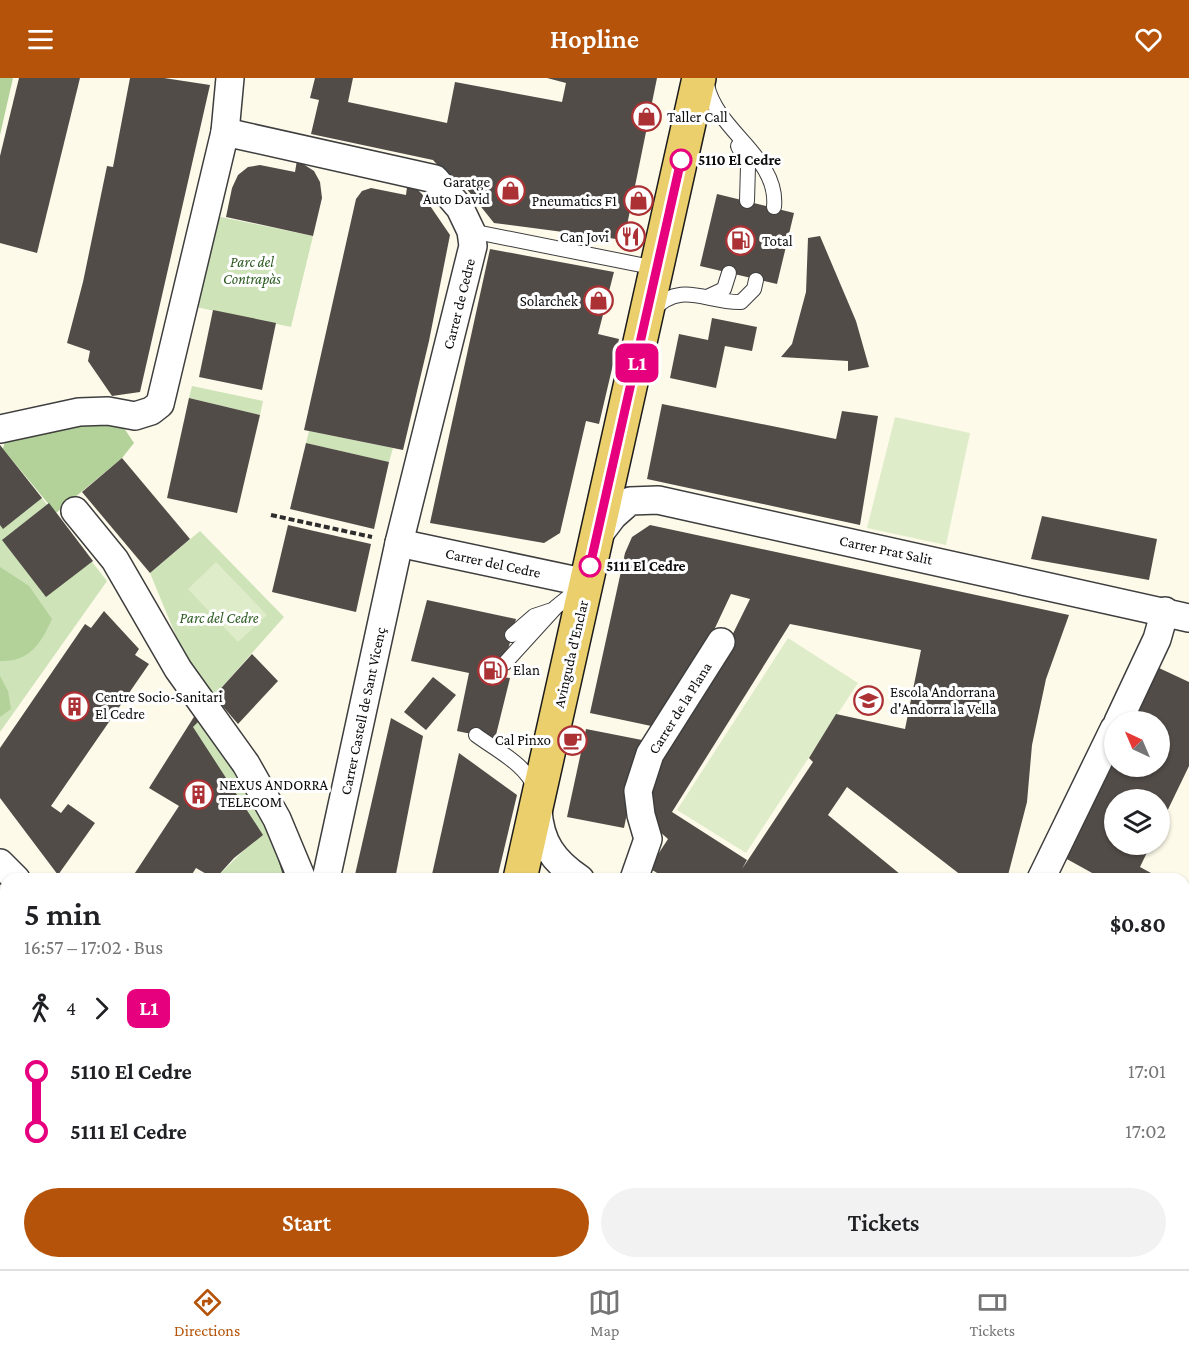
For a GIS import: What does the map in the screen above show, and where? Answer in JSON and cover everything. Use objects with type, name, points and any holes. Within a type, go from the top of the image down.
[{"type":"main road","name":"Avinguda d'Enclar","points":[[521,873],[699,78]]},
{"type":"street","points":[[0,429],[80,412],[108,411],[135,416],[150,411],[160,404],[225,132],[230,78]]},
{"type":"street","points":[[225,132],[435,180],[460,208],[471,231]]},
{"type":"street","name":"Carrer de Cedre","points":[[399,543],[473,246],[471,231]]},
{"type":"street","name":"Carrer Prat Salit","points":[[597,537],[613,516],[630,501],[658,500],[1177,614]]},
{"type":"street","points":[[75,511],[115,560],[178,669],[246,764],[277,819],[300,873]]},
{"type":"street","name":"Carrer del Cedre","points":[[399,543],[586,583]]},
{"type":"street","name":"Carrer Castell de Sant Vicenç","points":[[327,873],[399,543]]},
{"type":"street","points":[[1123,711],[1157,639],[1177,614]]},
{"type":"street","name":"Carrer de la Plana","points":[[636,873],[648,839],[638,791],[650,754],[721,642]]},
{"type":"street","points":[[1044,873],[1104,750]]},
{"type":"street","points":[[538,800],[543,841],[565,869],[571,873]]},
{"type":"lane","points":[[705,78],[710,100],[748,166],[747,201]]},
{"type":"lane","points":[[721,117],[772,180],[775,194],[774,207]]},
{"type":"lane","points":[[471,231],[658,268]]},
{"type":"lane","points":[[707,297],[724,289],[729,273]]},
{"type":"lane","points":[[647,316],[672,296],[686,293],[741,302],[754,289],[756,280]]},
{"type":"lane","points":[[505,663],[556,607],[586,583]]},
{"type":"lane","points":[[512,634],[534,616],[556,607]]},
{"type":"lane","points":[[476,735],[532,779],[538,800]]},
{"type":"path","points":[[271,515],[399,543]]},
{"type":"green space","points":[[0,78],[13,78],[0,135]]},
{"type":"green space","name":"Parc del Contrapàs","points":[[216,216],[313,236],[291,327],[196,307]]},
{"type":"green space","points":[[192,386],[263,401],[260,415],[189,398]]},
{"type":"green space","points":[[895,417],[970,433],[946,545],[867,528]]},
{"type":"green space","points":[[100,418],[120,422],[134,443],[122,458],[56,513],[3,449],[5,441]]},
{"type":"green space","points":[[309,431],[393,448],[389,462],[306,443]]},
{"type":"green space","points":[[0,445],[107,581],[0,732]]},
{"type":"green space","name":"Parc del Cedre","points":[[200,531],[284,617],[214,696],[188,665],[150,573]]},
{"type":"green space","points":[[216,562],[267,615],[238,642],[188,589]]},
{"type":"green space","points":[[0,567],[29,586],[52,619],[39,643],[27,654],[19,658],[0,661]]},
{"type":"green space","points":[[788,638],[858,683],[746,853],[677,810]]},
{"type":"green space","points":[[0,676],[8,691],[11,709],[0,717]]},
{"type":"green space","points":[[199,721],[250,796],[271,836],[282,873],[221,873],[250,844],[193,727]]},
{"type":"building","points":[[19,78],[80,78],[37,253],[0,243],[0,156]]},
{"type":"building","points":[[130,78],[164,78],[210,85],[140,392],[112,396],[88,361],[90,351],[67,343],[83,282],[107,166],[113,167]]},
{"type":"building","points":[[315,78],[353,78],[348,102],[447,123],[455,82],[562,102],[566,83],[547,78],[657,78],[624,240],[494,223],[462,183],[452,181],[433,160],[311,134],[319,100],[310,98]]},
{"type":"building","points":[[297,160],[314,171],[320,182],[322,198],[313,236],[226,217],[232,188],[238,175],[248,167],[260,165],[295,172]]},
{"type":"building","points":[[407,187],[416,188],[422,194],[450,235],[429,341],[403,450],[304,430],[356,199],[362,191],[371,188],[406,195]]},
{"type":"building","points":[[717,194],[794,213],[777,284],[700,266]]},
{"type":"building","points":[[820,236],[856,321],[869,367],[848,371],[848,361],[781,357],[792,344],[806,292],[808,238]]},
{"type":"building","points":[[490,249],[614,272],[598,334],[619,339],[599,424],[586,421],[560,533],[544,543],[430,523]]},
{"type":"building","points":[[213,310],[276,323],[262,390],[199,377]]},
{"type":"building","points":[[712,318],[757,327],[752,351],[725,346],[716,388],[670,378],[679,334],[708,340]]},
{"type":"building","points":[[189,398],[260,415],[237,513],[167,498]]},
{"type":"building","points":[[662,404],[836,439],[842,411],[878,416],[860,525],[647,479]]},
{"type":"building","points":[[306,443],[389,462],[374,529],[290,509]]},
{"type":"building","points":[[0,445],[42,498],[3,529],[0,525]]},
{"type":"building","points":[[122,458],[190,539],[150,573],[82,492]]},
{"type":"building","points":[[49,503],[93,561],[46,597],[2,540]]},
{"type":"building","points":[[1042,516],[1157,539],[1149,580],[1031,559]]},
{"type":"building","points":[[288,525],[371,544],[356,612],[272,592]]},
{"type":"building","name":"Escola Andorrana d'Andorra la Vella","points":[[650,525],[1069,615],[1046,679],[1032,745],[1027,802],[1009,873],[958,873],[847,787],[828,815],[899,873],[657,873],[649,868],[668,839],[659,831],[646,803],[655,764],[716,668],[750,599],[731,594],[699,662],[656,727],[590,713],[625,553],[632,537]],"holes":[[[790,624],[921,650],[905,729],[836,714],[809,758],[813,762],[742,869],[747,860],[672,812]]]},
{"type":"building","points":[[427,600],[516,619],[501,677],[510,678],[495,739],[457,731],[469,673],[411,661]]},
{"type":"building","name":"Centre Socio-Sanitari El Cedre","points":[[104,611],[139,649],[135,655],[149,664],[51,806],[61,813],[68,804],[95,823],[59,873],[56,873],[0,798],[0,748],[85,624],[91,628]]},
{"type":"building","points":[[252,654],[278,681],[238,724],[214,696]]},
{"type":"building","points":[[1159,668],[1189,682],[1189,766],[1170,805],[1170,789],[1104,789],[1104,855],[1146,855],[1140,867],[1151,873],[1092,873],[1065,858],[1106,777],[1170,777],[1170,711],[1139,711]]},
{"type":"building","points":[[433,677],[456,695],[426,730],[404,712]]},
{"type":"building","name":"NEXUS ANDORRA TELECOM","points":[[197,712],[257,801],[287,873],[282,873],[271,836],[240,778],[199,721],[193,727],[263,835],[234,858],[220,873],[205,873],[196,868],[193,873],[135,873],[179,806],[149,788]]},
{"type":"building","points":[[391,718],[423,736],[396,873],[355,873]]},
{"type":"building","points":[[586,729],[642,740],[624,828],[567,817]]},
{"type":"building","points":[[459,753],[517,795],[498,873],[432,873]]},
{"type":"bus line","name":"L1","points":[[590,566],[681,160]]},
{"type":"place","name":"Taller Call","points":[[646,117]]},
{"type":"place","name":"5110 El Cedre","points":[[681,160]]},
{"type":"place","name":"Garatge Auto David","points":[[511,191]]},
{"type":"place","name":"Pneumatics F1","points":[[638,201]]},
{"type":"place","name":"Can Jovi","points":[[630,237]]},
{"type":"place","name":"Total","points":[[741,241]]},
{"type":"place","name":"Solarchek","points":[[599,301]]},
{"type":"place","name":"5111 El Cedre","points":[[590,566]]},
{"type":"place","name":"Elan","points":[[492,670]]},
{"type":"place","name":"Escola Andorrana d'Andorra la Vella","points":[[869,701]]},
{"type":"place","name":"Centre Socio-Sanitari El Cedre","points":[[74,706]]},
{"type":"place","name":"Cal Pinxo","points":[[572,740]]},
{"type":"place","name":"NEXUS ANDORRA TELECOM","points":[[198,794]]}]
